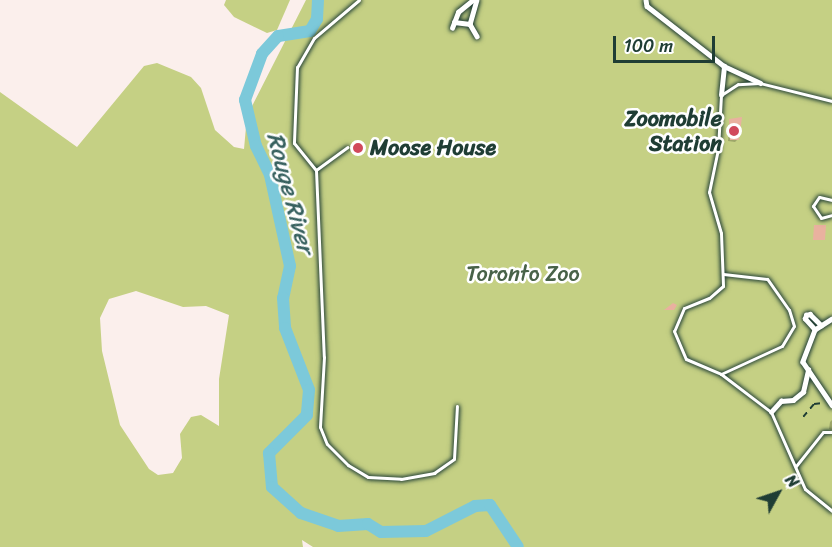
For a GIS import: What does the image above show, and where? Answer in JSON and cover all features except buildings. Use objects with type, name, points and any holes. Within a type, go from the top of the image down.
[{"type":"street","points":[[452,28],[458,12],[475,0]]},
{"type":"street","points":[[475,0],[470,24],[477,36]]},
{"type":"street","points":[[646,0],[647,6],[724,66],[760,83]]},
{"type":"street","points":[[454,22],[470,24]]},
{"type":"street","points":[[721,94],[724,66]]},
{"type":"street","points":[[816,330],[805,319],[806,315],[810,314],[821,325]]},
{"type":"street","points":[[831,403],[803,362],[816,330],[832,319]]},
{"type":"street","points":[[771,412],[780,401],[793,400],[803,392],[808,370]]},
{"type":"lane","points":[[358,0],[314,38],[297,67],[294,143],[316,170],[324,357],[320,427],[327,444],[348,465],[368,477],[401,479],[434,473],[454,459],[457,406]]},
{"type":"lane","points":[[832,101],[760,83],[738,84],[721,94],[718,149],[709,192],[721,233],[723,286],[709,298],[684,308],[674,331],[686,359],[721,374],[771,412],[781,440],[806,489],[832,511]]},
{"type":"lane","points":[[316,170],[348,147]]},
{"type":"lane","points":[[831,198],[816,200],[813,210],[821,218],[832,215]]},
{"type":"lane","points":[[721,374],[782,346],[794,326],[789,310],[767,279],[723,274]]},
{"type":"lane","points":[[796,466],[823,432],[832,432]]},
{"type":"path","points":[[803,417],[814,404],[831,403]]},
{"type":"green space","points":[[226,0],[290,0],[277,30],[267,33],[234,17],[224,5]]},
{"type":"green space","name":"Toronto Zoo","points":[[306,0],[832,0],[832,547],[313,547],[302,540],[303,547],[0,547],[0,92],[77,147],[144,66],[157,63],[191,77],[201,88],[215,130],[234,147],[244,149],[247,116]],"holes":[[[136,291],[183,307],[206,306],[229,315],[219,379],[219,426],[201,415],[191,417],[180,434],[182,458],[173,473],[158,475],[149,469],[120,425],[102,351],[100,318],[109,299]]]},
{"type":"waterway","name":"Rouge River","points":[[318,0],[317,19],[310,31],[278,36],[262,54],[245,100],[256,146],[270,175],[290,266],[283,298],[285,328],[309,390],[307,415],[269,453],[272,487],[301,513],[338,526],[368,524],[381,532],[426,531],[475,506],[490,505],[518,547]]},
{"type":"place","name":"Zoomobile Station","points":[[734,131]]},
{"type":"place","name":"Moose House","points":[[358,148]]}]
